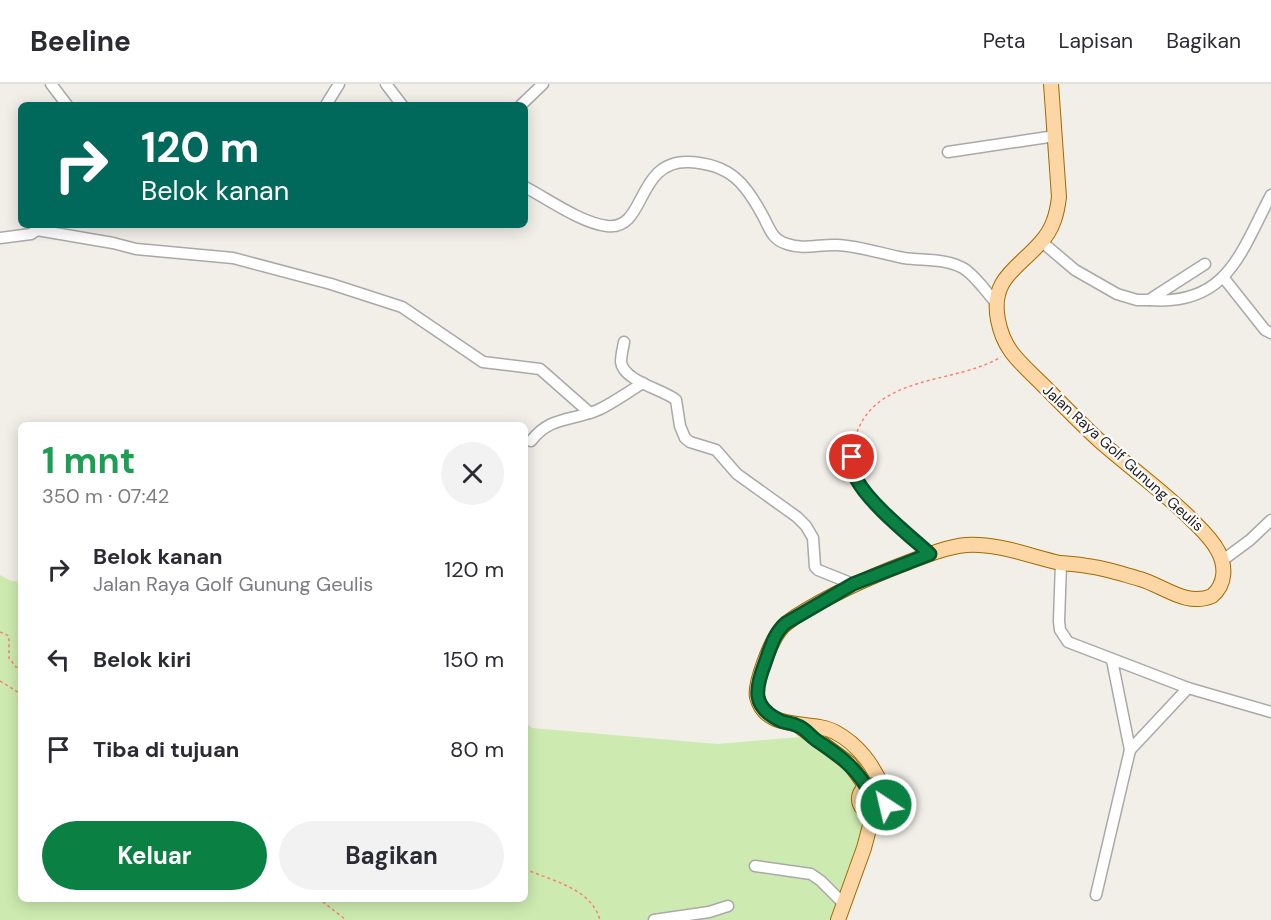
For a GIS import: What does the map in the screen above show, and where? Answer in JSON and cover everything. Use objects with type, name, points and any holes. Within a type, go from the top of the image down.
[{"type":"main road","name":"Jalan Raya Golf Gunung Geulis","points":[[1051,84],[1059,197],[1054,223],[1042,242],[1009,272],[999,289],[997,304],[1001,333],[1009,352],[1103,443],[1178,505],[1217,548],[1222,560]]},
{"type":"main road","points":[[884,790],[876,785],[866,786],[860,794],[859,803],[864,810],[873,814],[881,812],[888,797],[867,758],[849,741],[834,732],[820,727],[799,726],[778,720],[768,714],[761,705],[757,689],[762,671],[778,632],[786,623],[853,584],[952,547],[982,546],[1116,572],[1196,600],[1205,599],[1217,592],[1224,572],[1222,560]]},
{"type":"main road","points":[[799,726],[850,764],[866,786]]},
{"type":"main road","points":[[838,920],[864,848],[873,814]]},
{"type":"street","points":[[51,84],[65,102]]},
{"type":"street","points":[[328,102],[339,84]]},
{"type":"street","points":[[386,84],[400,102]]},
{"type":"street","points":[[524,102],[543,84]]},
{"type":"street","points":[[948,152],[1055,136]]},
{"type":"street","points":[[528,189],[594,224],[608,227],[621,225],[627,220],[661,168],[674,163],[708,164],[733,174],[749,192],[770,233],[777,240],[800,247],[835,245],[854,247],[959,266],[973,276],[997,304]]},
{"type":"street","points":[[1042,242],[1075,270],[1099,285],[1126,297],[1137,300],[1183,298],[1199,293],[1223,277],[1237,261],[1271,195]]},
{"type":"street","points":[[0,238],[31,234],[38,228],[136,249],[234,258],[331,284],[402,307],[483,362],[540,369],[590,413]]},
{"type":"street","points":[[1149,300],[1205,264]]},
{"type":"street","points":[[1223,277],[1265,330],[1271,333]]},
{"type":"street","points":[[624,342],[621,364],[624,369],[643,383],[676,400],[680,426],[685,438],[690,442],[716,450],[737,474],[797,517],[811,533],[815,567],[853,584]]},
{"type":"street","points":[[531,441],[551,423],[601,409],[643,383]]},
{"type":"street","points":[[855,442],[852,462],[856,479],[897,525],[930,554]]},
{"type":"street","points":[[1222,560],[1250,540],[1271,520]]},
{"type":"street","points":[[1061,563],[1059,621],[1063,637],[1068,642],[1188,688],[1271,712]]},
{"type":"street","points":[[1096,895],[1130,750],[1112,660]]},
{"type":"street","points":[[1130,750],[1188,688]]},
{"type":"street","points":[[755,866],[811,874],[843,902]]},
{"type":"street","points":[[654,920],[710,912],[728,906]]},
{"type":"path","points":[[855,442],[858,428],[877,403],[922,383],[982,367],[1009,352]]},
{"type":"path","points":[[0,632],[9,636],[9,658],[18,667]]},
{"type":"path","points":[[0,681],[18,691]]},
{"type":"path","points":[[528,870],[556,880],[576,891],[593,903],[600,920]]},
{"type":"path","points":[[323,902],[346,920]]},
{"type":"green space","points":[[0,575],[18,582],[18,902],[528,902],[528,725],[532,728],[718,744],[823,735],[856,757],[865,819],[837,920],[0,920]]},
{"type":"route","points":[[852,457],[856,479],[863,488],[897,525],[930,554],[853,584],[782,626],[772,644],[759,678],[757,696],[768,714],[778,720],[799,726],[850,764],[866,786],[876,785],[884,790],[888,797],[886,805]]}]
